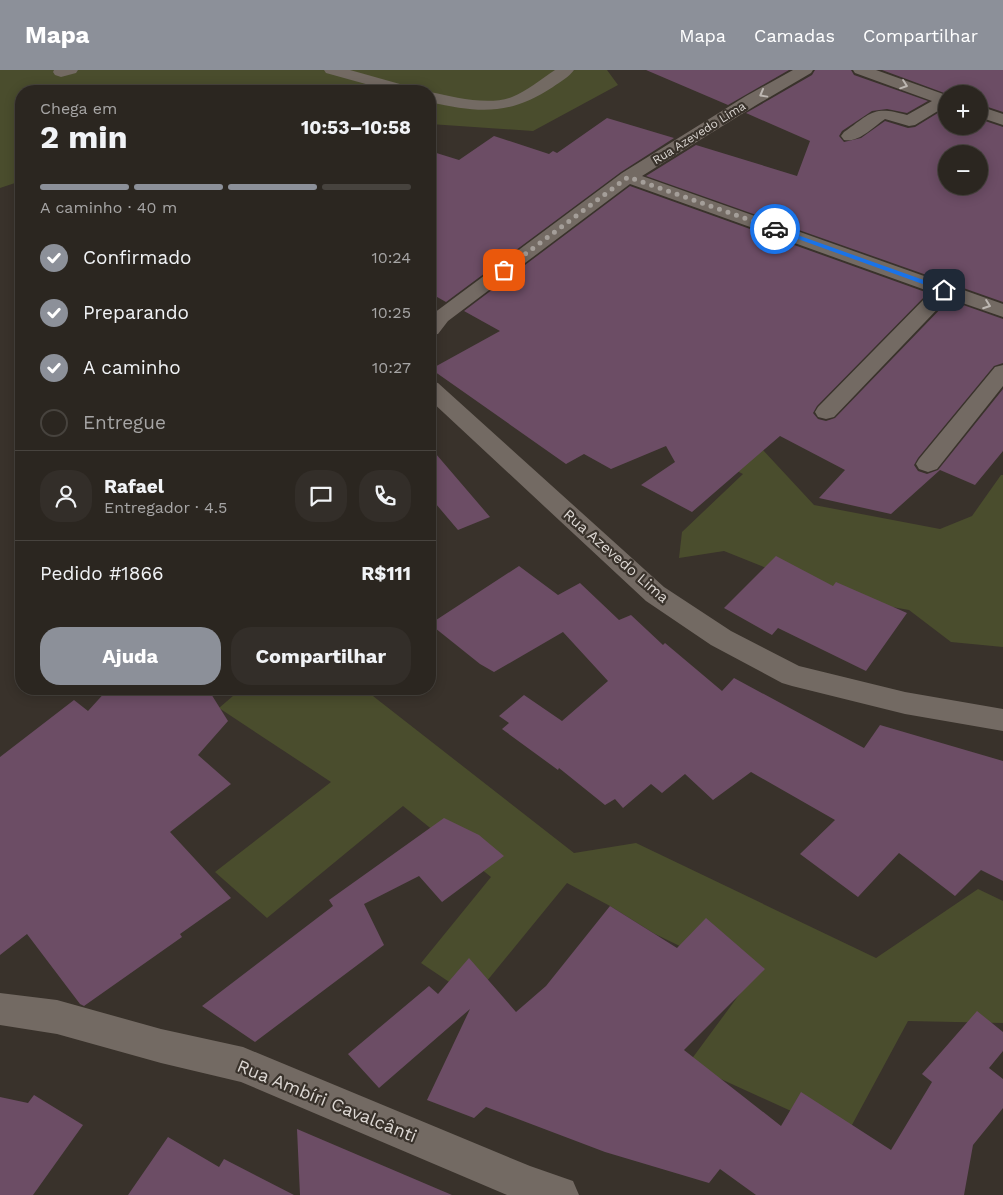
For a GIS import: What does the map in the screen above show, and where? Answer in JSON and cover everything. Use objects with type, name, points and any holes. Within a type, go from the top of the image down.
[{"type":"street","points":[[332,70],[386,85]]},
{"type":"street","points":[[436,98],[452,102],[516,102],[566,70]]},
{"type":"street","name":"Rua Azevedo Lima","points":[[436,322],[628,177],[752,100],[805,70]]},
{"type":"street","points":[[861,70],[938,97]]},
{"type":"street","points":[[850,136],[880,115],[886,114],[908,121],[938,104]]},
{"type":"street","points":[[988,114],[1003,120]]},
{"type":"street","points":[[628,177],[1003,311]]},
{"type":"street","points":[[826,412],[944,290]]},
{"type":"street","points":[[928,464],[1003,372]]},
{"type":"street","name":"Rua Azevedo Lima","points":[[436,393],[655,594],[721,638],[792,675],[905,702],[1003,720]]},
{"type":"street","name":"Rua Ambíri Cavalcânti","points":[[0,1009],[57,1017],[161,1046],[243,1065],[530,1185],[559,1195]]},
{"type":"green space","points":[[0,70],[607,70],[618,85],[533,131],[436,124],[436,85],[15,85],[15,183],[0,188]]},
{"type":"green space","points":[[643,425],[761,448],[814,505],[940,529],[972,516],[1001,475],[1003,475],[1003,647],[951,642],[909,610],[842,598],[724,551],[679,558],[682,532],[743,474]]},
{"type":"green space","points":[[234,695],[372,695],[574,853],[636,843],[876,958],[978,889],[1003,901],[1003,1023],[908,1021],[846,1136],[688,1064],[750,980],[655,934],[610,906],[567,883],[473,998],[421,963],[491,877],[403,806],[267,918],[215,872],[331,782],[219,708]]},
{"type":"building","points":[[646,70],[789,70],[728,105]]},
{"type":"building","points":[[815,70],[851,70],[854,75],[928,101],[907,113],[887,109],[872,111],[842,131],[839,136],[844,142],[861,138],[885,121],[908,128],[915,127],[938,113],[938,135],[988,135],[988,122],[1003,127],[1003,302],[646,176],[696,145],[797,176],[810,141],[746,113],[812,75]]},
{"type":"building","points":[[882,70],[1003,70],[1003,112],[988,107],[988,85],[938,85],[938,91]]},
{"type":"building","points":[[607,118],[674,138],[621,172],[446,302],[436,296],[436,153],[459,160],[494,136],[549,154],[553,151],[557,153]]},
{"type":"building","points":[[630,186],[928,293],[817,406],[813,413],[818,419],[826,421],[835,418],[949,300],[1003,319],[1003,363],[994,366],[914,465],[918,471],[927,474],[938,470],[1003,389],[1003,451],[975,485],[940,470],[891,514],[819,498],[845,470],[780,436],[692,512],[641,485],[675,462],[666,446],[611,469],[584,454],[566,464],[436,373],[436,366],[500,331],[464,311]]},
{"type":"building","points":[[436,454],[490,517],[458,530],[436,504]]},
{"type":"building","points":[[776,556],[833,586],[836,582],[907,613],[866,671],[778,628],[772,635],[724,608]]},
{"type":"building","points":[[519,566],[558,595],[580,583],[619,620],[631,615],[663,645],[665,643],[722,691],[734,678],[864,748],[880,725],[1003,761],[1003,881],[981,870],[955,896],[899,853],[858,897],[800,854],[835,820],[751,772],[713,800],[685,774],[662,793],[651,784],[623,808],[615,799],[605,805],[559,768],[558,770],[502,729],[509,723],[499,716],[524,695],[562,721],[608,681],[563,632],[494,672],[480,664],[436,629],[436,620]]},
{"type":"building","points":[[103,695],[212,695],[228,721],[198,755],[231,784],[170,832],[231,898],[180,934],[182,937],[84,1006],[80,1004],[27,934],[0,955],[0,757],[74,700],[88,711]]},
{"type":"building","points":[[444,818],[479,835],[504,856],[442,902],[419,876],[364,904],[384,945],[255,1042],[202,1006],[333,906],[329,900]]},
{"type":"building","points":[[610,906],[677,948],[706,918],[765,969],[684,1050],[781,1126],[801,1092],[891,1150],[932,1082],[922,1074],[977,1011],[1003,1032],[1003,1051],[989,1068],[1003,1079],[1003,1108],[973,1145],[964,1195],[756,1195],[720,1169],[709,1183],[605,1152],[486,1107],[474,1118],[427,1100],[470,1009],[379,1088],[348,1054],[429,986],[438,994],[469,958],[516,1012],[546,986]]},
{"type":"building","points":[[34,1095],[83,1125],[33,1195],[0,1195],[0,1097],[28,1103]]},
{"type":"building","points":[[297,1129],[358,1155],[452,1195],[300,1195]]},
{"type":"building","points":[[168,1137],[219,1167],[224,1159],[294,1195],[128,1195]]},
{"type":"way so far","points":[[504,270],[628,177],[775,229]]},
{"type":"route","points":[[775,229],[944,290]]}]
